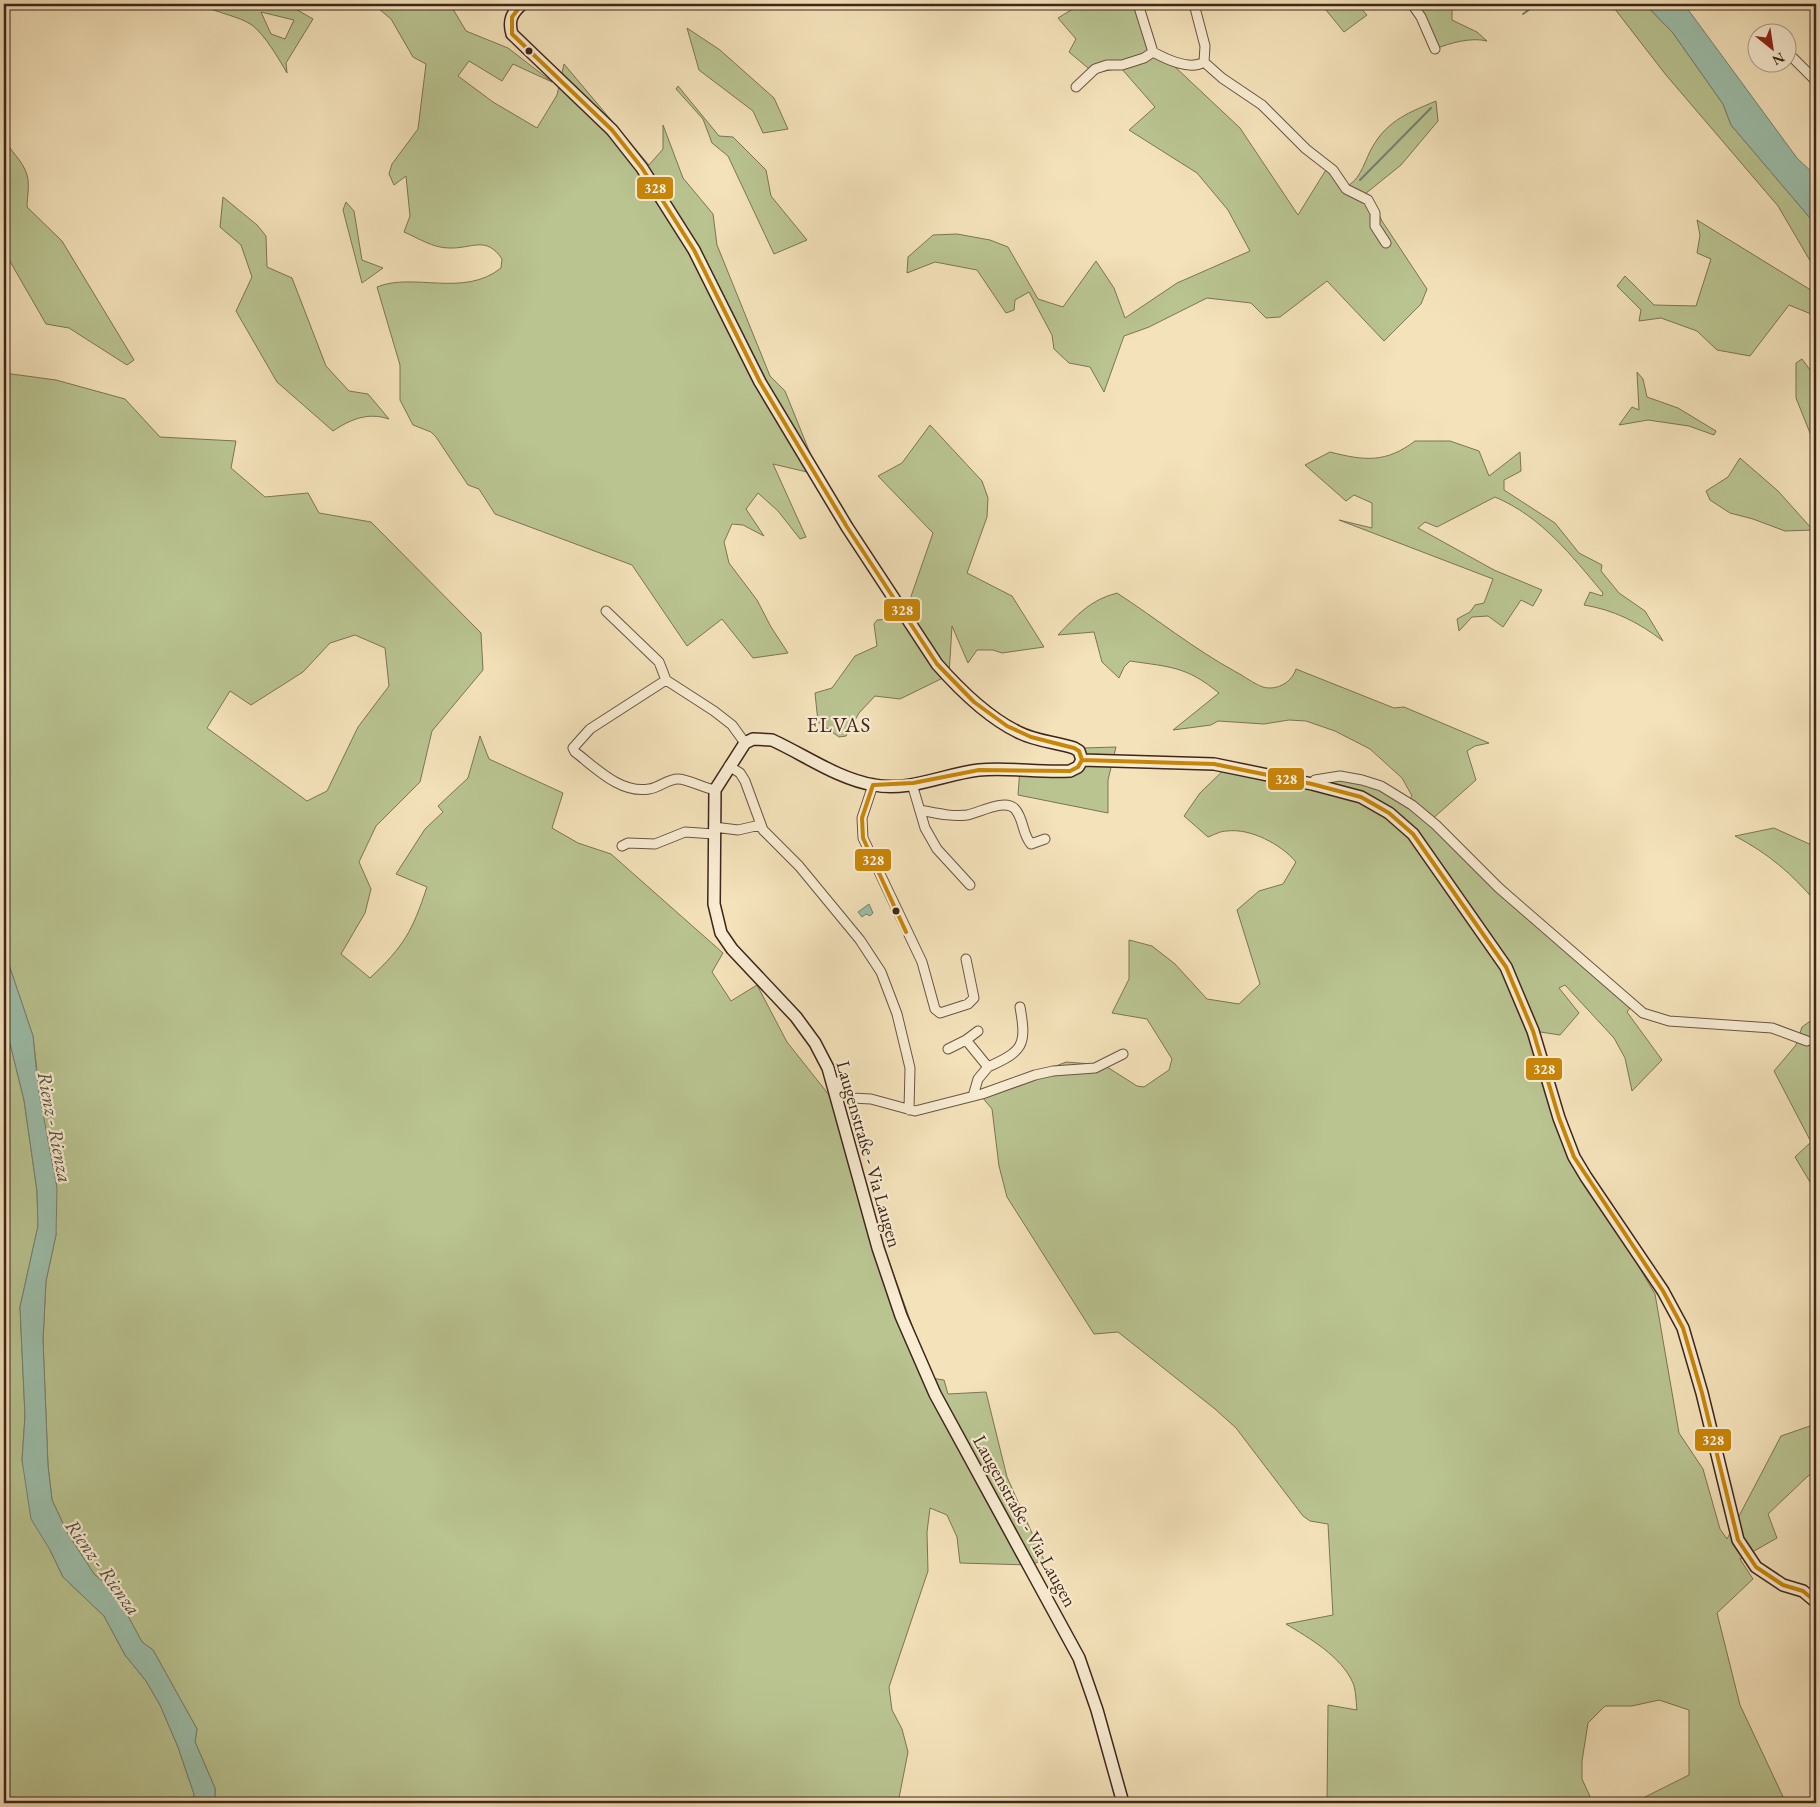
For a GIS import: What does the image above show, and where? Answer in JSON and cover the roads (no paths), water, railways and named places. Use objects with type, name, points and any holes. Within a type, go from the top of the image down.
[{"type":"street","points":[[522,4],[513,12],[510,19],[512,34],[573,91],[617,136],[642,168],[694,250],[760,382],[847,527],[937,664],[952,681],[1001,722],[1018,732],[1037,739],[1074,748],[1079,751],[1082,760],[1078,767],[1070,771],[981,770],[954,773],[912,784],[873,785],[832,770],[772,740],[761,738],[745,743],[714,790],[679,779],[650,789],[639,790],[614,781],[575,752],[573,748],[590,729],[666,680]]},
{"type":"street","points":[[1138,4],[1153,52],[1168,60],[1193,65],[1204,62]]},
{"type":"street","points":[[1194,4],[1204,46],[1204,62],[1222,78],[1262,105],[1306,149],[1333,170],[1346,189],[1368,200],[1375,212],[1375,226],[1386,243]]},
{"type":"street","points":[[1412,4],[1421,17],[1435,49]]},
{"type":"street","points":[[1076,87],[1096,69],[1107,65],[1137,60],[1153,52]]},
{"type":"street","points":[[1798,63],[1816,81]]},
{"type":"street","points":[[606,611],[659,662],[666,680],[714,710],[732,725],[745,743]]},
{"type":"street","points":[[1082,760],[1214,764],[1312,784],[1361,797],[1390,812],[1403,823],[1456,893],[1506,967],[1533,1031],[1559,1118],[1574,1157],[1663,1291],[1683,1328],[1702,1393],[1738,1540],[1756,1567],[1783,1585],[1803,1591],[1816,1602]]},
{"type":"street","points":[[729,766],[740,773],[760,825],[799,866],[860,940],[881,972],[897,1014],[910,1068],[909,1110]]},
{"type":"street","points":[[1312,784],[1320,778],[1340,776],[1362,780],[1395,794],[1436,825],[1499,888],[1632,1005],[1655,1018],[1772,1028],[1807,1041]]},
{"type":"street","points":[[912,784],[925,828],[937,849],[970,885]]},
{"type":"street","points":[[873,785],[862,818],[864,838],[922,962],[935,1010],[940,1014],[968,1004],[974,998],[972,980],[966,959]]},
{"type":"street","name":"Laugenstraße - Via Laugen","points":[[714,790],[714,904],[721,932],[732,950],[808,1032],[822,1055],[839,1107],[878,1248],[901,1316],[934,1394],[1048,1597],[1079,1658],[1098,1710],[1123,1803]]},
{"type":"street","points":[[920,810],[946,816],[967,815],[1008,805],[1014,808],[1020,816],[1026,838],[1031,844],[1045,839]]},
{"type":"street","points":[[622,846],[628,843],[655,844],[685,832],[738,830],[760,825]]},
{"type":"street","points":[[973,1096],[978,1079],[988,1067],[1015,1054],[1023,1044],[1024,1029],[1020,1007]]},
{"type":"street","points":[[948,1050],[978,1031]]},
{"type":"street","points":[[966,1040],[988,1067]]},
{"type":"street","points":[[832,1083],[836,1082],[845,1094],[852,1098],[878,1101],[909,1110],[922,1110],[1044,1073],[1095,1068],[1123,1054]]},
{"type":"street","points":[[839,1107],[852,1098]]},
{"type":"waterway","points":[[1523,14],[1537,4]]},
{"type":"waterway","points":[[1360,180],[1431,108]]},
{"type":"district","name":"ELVAS","points":[[839,724]]},
{"type":"water label","name":"Rienz - Rienza","points":[[55,1127]]},
{"type":"water label","name":"Rienz - Rienza","points":[[103,1567]]}]
